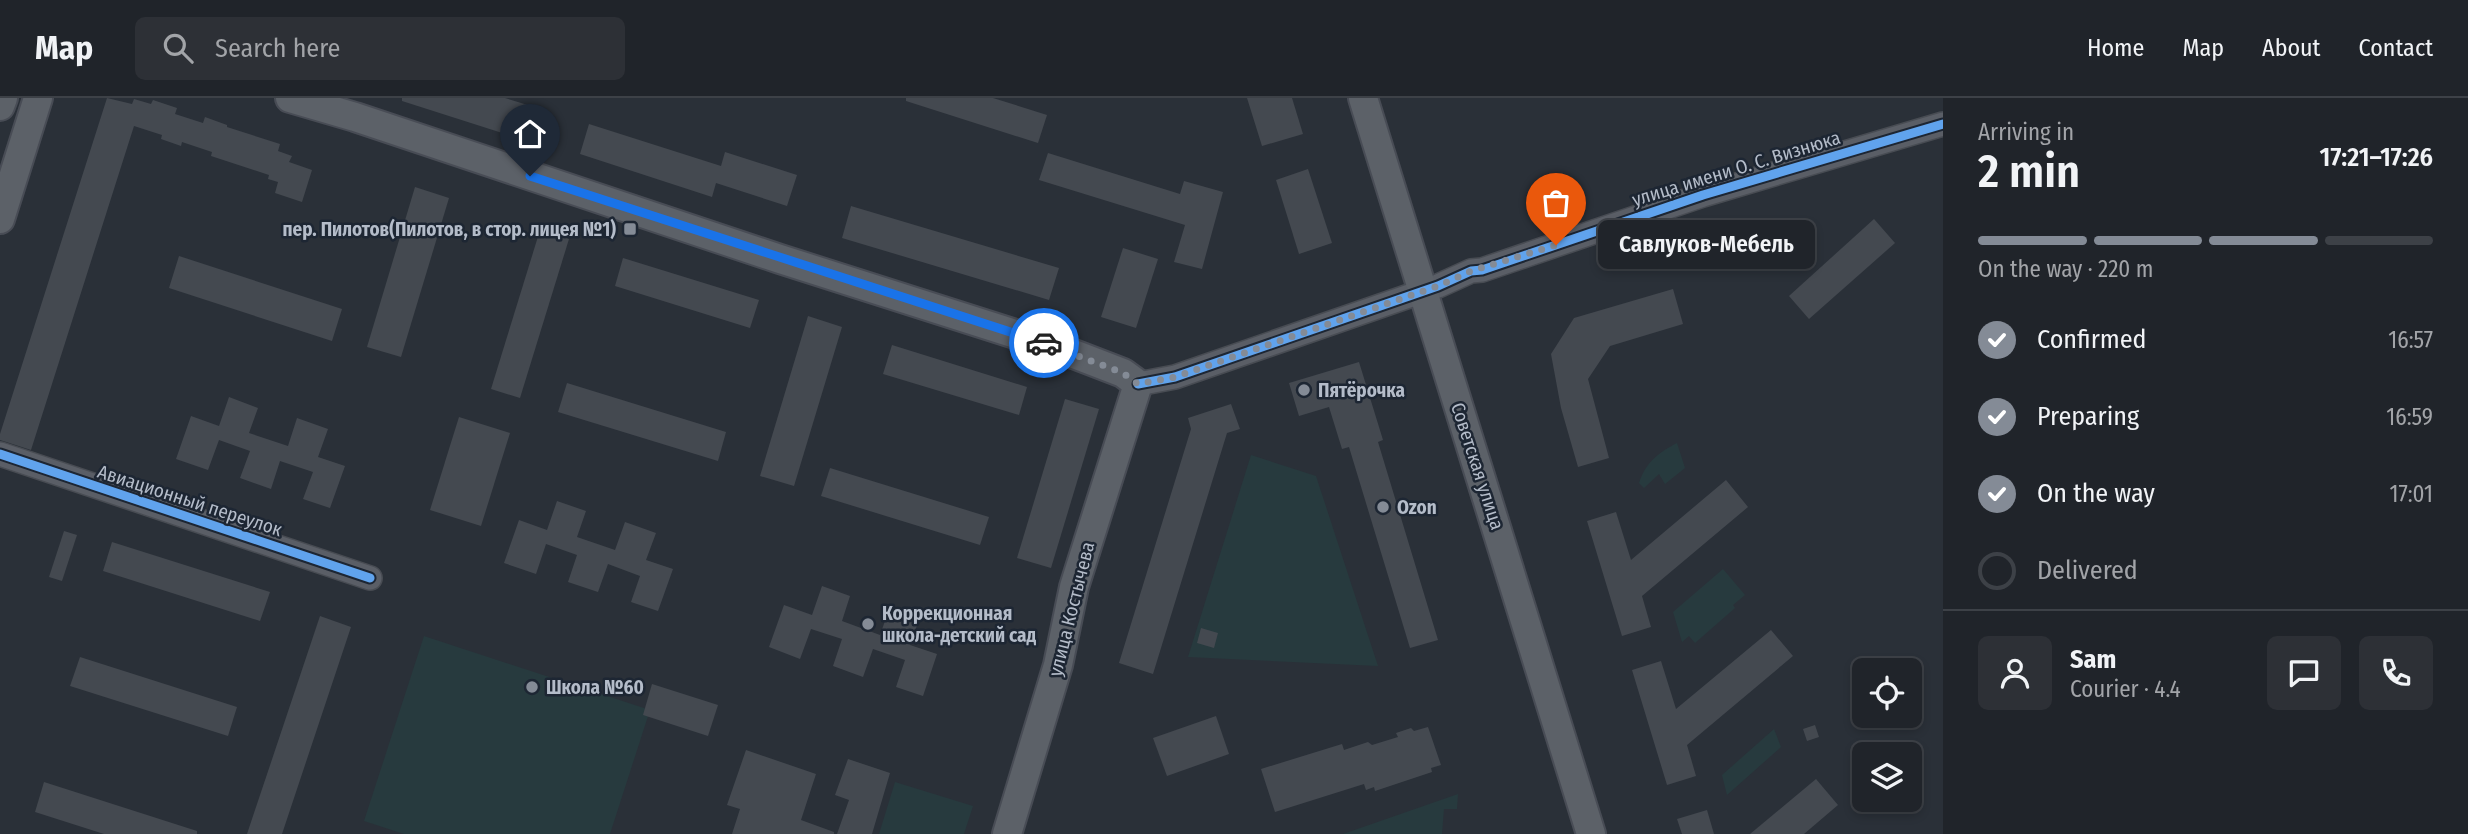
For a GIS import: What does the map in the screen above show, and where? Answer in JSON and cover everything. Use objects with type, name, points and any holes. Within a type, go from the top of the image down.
[{"type":"main road","points":[[0,106],[3,98]]},
{"type":"main road","points":[[0,219],[38,98]]},
{"type":"main road","points":[[290,98],[355,117],[767,255],[1053,345],[1123,373],[1138,384]]},
{"type":"main road","name":"Советская улица","points":[[1363,98],[1517,529],[1610,834]]},
{"type":"main road","name":"Советская улица","points":[[1382,98],[1430,289],[1591,834]]},
{"type":"main road","name":"улица Костычева","points":[[1007,834],[1058,665],[1074,587],[1138,384]]},
{"type":"street","name":"улица имени О. С. Визнюка","points":[[1138,384],[1175,377],[1430,289],[1471,271],[1482,270],[1703,195],[1943,124]]},
{"type":"street","name":"Авиационный переулок","points":[[0,454],[370,578]]},
{"type":"green space","points":[[1677,443],[1685,468],[1665,484],[1659,474],[1644,488],[1639,483],[1649,464]]},
{"type":"green space","points":[[1251,455],[1316,476],[1378,666],[1188,657]]},
{"type":"green space","points":[[1723,569],[1745,595],[1733,605],[1735,608],[1695,643],[1689,636],[1682,642],[1673,612]]},
{"type":"green space","points":[[424,636],[650,710],[610,834],[404,834],[364,821]]},
{"type":"green space","points":[[1774,729],[1781,747],[1727,795],[1722,775]]},
{"type":"green space","points":[[895,782],[973,806],[964,834],[879,834]]},
{"type":"green space","points":[[1458,794],[1457,809],[1444,809],[1442,834],[1343,834]]},
{"type":"building","points":[[107,98],[132,104],[134,99],[151,104],[153,100],[177,108],[175,114],[203,123],[205,117],[280,144],[278,151],[292,156],[289,162],[312,170],[302,202],[275,193],[278,182],[268,179],[269,175],[211,156],[212,152],[182,142],[181,146],[161,139],[162,135],[134,126],[31,450],[0,440],[0,434]]},
{"type":"building","points":[[402,98],[505,98],[531,106],[521,139],[402,101]]},
{"type":"building","points":[[906,98],[993,98],[1047,115],[1038,143],[906,101]]},
{"type":"building","points":[[1247,98],[1292,98],[1303,134],[1262,146]]},
{"type":"building","points":[[589,124],[721,166],[725,152],[797,175],[787,206],[716,183],[712,197],[580,154]]},
{"type":"building","points":[[1048,153],[1180,194],[1184,181],[1223,192],[1202,269],[1174,262],[1185,225],[1039,180]]},
{"type":"building","points":[[1308,169],[1332,243],[1299,254],[1276,180]]},
{"type":"building","points":[[415,187],[449,198],[401,357],[367,347]]},
{"type":"building","points":[[851,206],[1059,268],[1049,300],[842,238]]},
{"type":"building","points":[[1874,219],[1895,243],[1809,319],[1789,296]]},
{"type":"building","points":[[540,230],[569,239],[520,398],[491,389]]},
{"type":"building","points":[[1123,248],[1158,259],[1136,328],[1101,317]]},
{"type":"building","points":[[179,256],[342,309],[332,341],[169,288]]},
{"type":"building","points":[[623,258],[759,300],[750,328],[615,286]]},
{"type":"building","points":[[1673,289],[1683,324],[1610,346],[1588,379],[1609,458],[1578,467],[1561,408],[1551,354],[1574,318]]},
{"type":"building","points":[[808,316],[842,327],[794,486],[760,476]]},
{"type":"building","points":[[892,345],[1027,387],[1019,415],[883,374]]},
{"type":"building","points":[[1359,362],[1383,440],[1378,442],[1438,640],[1410,648],[1349,447],[1342,449],[1329,407],[1299,416],[1289,383]]},
{"type":"building","points":[[567,383],[726,432],[718,461],[558,412]]},
{"type":"building","points":[[229,397],[258,408],[249,433],[288,446],[297,418],[328,429],[318,457],[345,466],[330,508],[303,499],[313,472],[280,461],[271,489],[240,478],[250,451],[219,440],[208,470],[176,459],[191,416],[219,426]]},
{"type":"building","points":[[1065,399],[1099,409],[1051,568],[1017,558]]},
{"type":"building","points":[[1231,404],[1240,429],[1227,433],[1153,674],[1119,663],[1191,429],[1188,418]]},
{"type":"building","points":[[459,417],[510,433],[481,526],[430,510]]},
{"type":"building","points":[[830,468],[989,517],[980,545],[821,496]]},
{"type":"building","points":[[1726,480],[1748,507],[1642,596],[1651,627],[1622,636],[1587,521],[1616,512],[1631,560]]},
{"type":"building","points":[[557,501],[586,511],[577,537],[615,550],[625,522],[656,533],[646,560],[673,569],[658,611],[631,602],[640,576],[608,564],[598,592],[568,582],[577,555],[546,544],[536,574],[504,563],[519,520],[547,530]]},
{"type":"building","points":[[64,531],[77,535],[62,581],[49,577]]},
{"type":"building","points":[[112,542],[270,592],[260,621],[103,571]]},
{"type":"building","points":[[822,586],[850,596],[842,621],[880,635],[890,607],[920,617],[910,645],[937,654],[923,696],[896,687],[905,660],[873,649],[863,677],[833,666],[842,639],[811,629],[800,659],[769,647],[784,605],[812,615]]},
{"type":"building","points":[[320,616],[351,627],[282,834],[247,834]]},
{"type":"building","points":[[1201,628],[1218,633],[1214,648],[1197,643]]},
{"type":"building","points":[[1771,630],[1793,656],[1687,745],[1696,776],[1667,785],[1632,670],[1661,661],[1676,709]]},
{"type":"building","points":[[80,657],[237,707],[228,736],[70,686]]},
{"type":"building","points":[[652,684],[718,705],[708,736],[643,715]]},
{"type":"building","points":[[1216,716],[1229,754],[1167,776],[1153,738]]},
{"type":"building","points":[[1815,725],[1819,737],[1807,741],[1803,729]]},
{"type":"building","points":[[1428,727],[1441,765],[1431,768],[1432,772],[1375,791],[1374,787],[1366,790],[1364,784],[1275,812],[1261,769],[1342,744],[1344,750],[1368,742],[1372,745],[1398,737],[1396,733],[1411,728],[1414,731]]},
{"type":"building","points":[[746,750],[816,774],[801,820],[834,834],[732,834],[740,809],[727,805]]},
{"type":"building","points":[[848,759],[890,773],[872,834],[837,834],[849,800],[835,795]]},
{"type":"building","points":[[1816,779],[1838,805],[1804,834],[1750,834]]},
{"type":"building","points":[[44,782],[197,831],[197,834],[104,834],[35,812]]},
{"type":"building","points":[[1707,810],[1714,834],[1682,834],[1677,819]]},
{"type":"cycle path","points":[[1138,384],[1175,377],[1438,286],[1471,271],[1482,270],[1703,195],[1943,124]]},
{"type":"cycle path","points":[[0,454],[370,578]]},
{"type":"way so far","points":[[1044,343],[1103,364],[1123,373],[1138,384],[1156,381],[1175,377],[1403,299],[1471,271],[1482,270],[1556,245]]},
{"type":"place","name":"пер. Пилотов(Пилотов, в стор. лицея №1)","points":[[630,229]]},
{"type":"place","name":"Савлуков-Мебель","points":[[1556,245]]},
{"type":"place","name":"Пятёрочка","points":[[1304,390]]},
{"type":"place","name":"Ozon","points":[[1383,507]]},
{"type":"place","name":"Коррекционная школа-детский сад","points":[[868,624]]},
{"type":"place","name":"Школа №60","points":[[532,687]]},
{"type":"route","points":[[530,176],[1044,343]]}]
